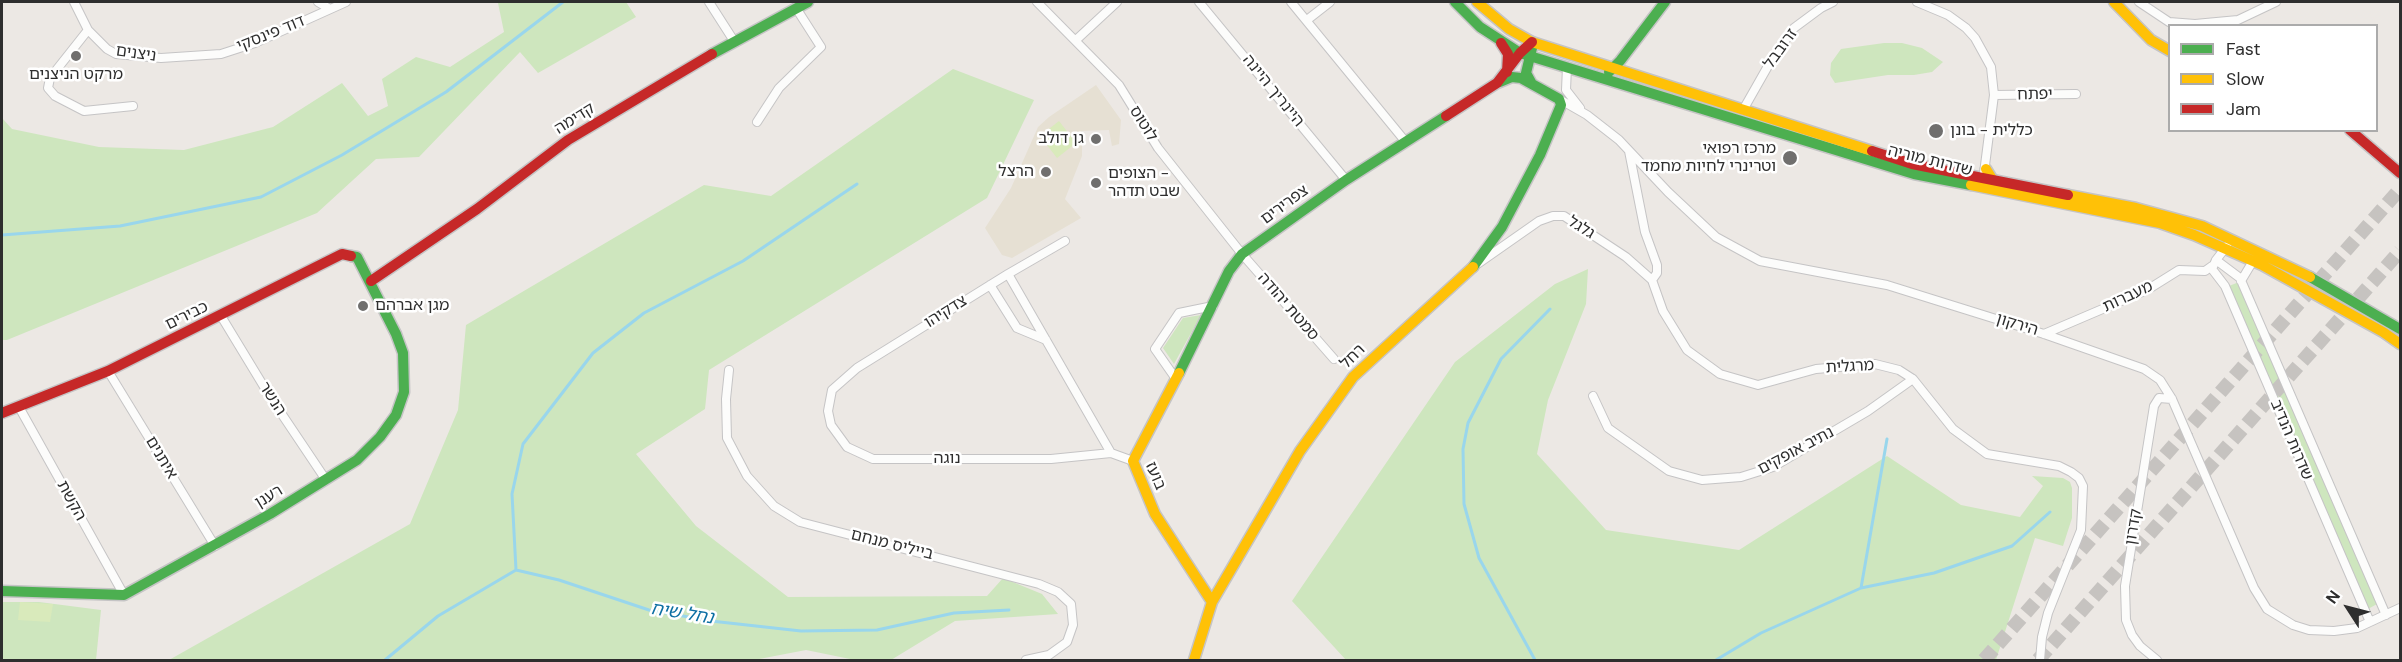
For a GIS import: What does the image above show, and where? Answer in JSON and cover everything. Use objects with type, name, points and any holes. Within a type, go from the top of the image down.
[{"type":"street","name":"ניצנים","points":[[74,2],[88,30],[107,49],[116,54],[136,57],[193,57]]},
{"type":"street","points":[[318,2],[330,9]]},
{"type":"street","name":"דוד פינסקי","points":[[193,57],[221,54],[255,43],[346,2]]},
{"type":"street","points":[[709,2],[734,41]]},
{"type":"street","name":"קדימה","points":[[371,281],[477,209],[568,140],[734,41],[808,2]]},
{"type":"street","name":"לוטוס","points":[[1037,2],[1119,85],[1158,148],[1242,254]]},
{"type":"street","points":[[1076,40],[1117,2]]},
{"type":"street","name":"היינריך היינה","points":[[1200,2],[1346,180]]},
{"type":"street","points":[[1291,2],[1405,141]]},
{"type":"street","points":[[1306,20],[1330,2]]},
{"type":"street","name":"שדרות מוריה","points":[[1455,2],[1480,27],[1501,42],[1525,54],[1914,174],[2160,223],[2253,261],[2334,304],[2400,344]]},
{"type":"street","name":"שדרות מוריה","points":[[1477,2],[1509,29],[1532,42],[1912,164],[2164,215],[2202,226],[2323,284],[2400,329]]},
{"type":"street","points":[[1598,76],[1613,69],[1665,2]]},
{"type":"street","name":"זרובבל","points":[[1743,110],[1772,59],[1794,28],[1833,2]]},
{"type":"street","points":[[1917,2],[1948,15],[1975,38],[1991,67],[1994,95],[1986,169],[1980,179],[1972,184],[1963,185]]},
{"type":"street","points":[[2114,2],[2151,40],[2168,50]]},
{"type":"street","points":[[2139,2],[2169,22],[2195,24],[2238,20],[2276,2]]},
{"type":"street","points":[[757,122],[779,88],[821,47],[796,8]]},
{"type":"street","points":[[88,30],[50,78],[48,88],[55,96],[84,111],[133,106]]},
{"type":"street","points":[[1501,42],[1508,54],[1507,72]]},
{"type":"street","name":"צפרירים","points":[[1133,461],[1229,271],[1242,254],[1346,180],[1497,83],[1525,54],[1532,42]]},
{"type":"street","points":[[1525,54],[1526,74],[1532,84]]},
{"type":"street","points":[[1568,67],[1566,90],[1587,115]]},
{"type":"street","points":[[1497,83],[1515,77],[1559,99]]},
{"type":"street","name":"יפתח","points":[[1994,95],[2076,94]]},
{"type":"street","name":"הירקון","points":[[1559,99],[1611,132],[1668,192],[1716,237],[1760,261],[1887,285],[2044,334],[2144,369],[2160,380],[2172,399],[2254,588],[2267,609],[2293,625],[2309,630],[2334,631],[2356,628],[2400,608]]},
{"type":"street","name":"רחל","points":[[1194,660],[1212,602],[1300,450],[1353,377],[1475,265],[1502,227],[1540,154],[1560,109],[1559,99]]},
{"type":"street","points":[[2352,132],[2400,173]]},
{"type":"street","name":"מרגלית","points":[[1629,149],[1645,232],[1657,265],[1657,273],[1652,280],[1663,311],[1687,350],[1720,374],[1758,385],[1816,369],[1875,364],[1899,370],[1913,379],[1953,429],[1987,454],[2059,466],[2071,472],[2083,486],[2081,530],[2048,613],[2042,637],[2040,660]]},
{"type":"street","points":[[1986,169],[1994,182]]},
{"type":"street","name":"גלגל","points":[[1475,265],[1539,221],[1558,216],[1570,219],[1626,257],[1652,280]]},
{"type":"street","name":"צדקיהו","points":[[832,390],[856,368],[1065,241]]},
{"type":"street","points":[[2214,263],[2224,249],[2231,244],[2243,244]]},
{"type":"street","name":"כבירים","points":[[2,413],[108,371],[342,254],[357,257],[371,281]]},
{"type":"street","name":"סמטת יהודה","points":[[1242,254],[1334,359]]},
{"type":"street","points":[[2241,281],[2253,261]]},
{"type":"street","name":"מעברות","points":[[2044,334],[2147,290],[2179,270],[2205,271],[2214,263]]},
{"type":"street","name":"שדרות הנדיב","points":[[2214,263],[2236,273],[2241,281],[2382,617]]},
{"type":"street","name":"שדרות הנדיב","points":[[2214,263],[2370,622]]},
{"type":"street","points":[[1008,274],[1111,453]]},
{"type":"street","name":"רענן","points":[[124,595],[215,546],[326,480],[357,460],[381,437],[396,416],[404,392],[403,353],[371,281]]},
{"type":"street","points":[[990,285],[1017,328],[1046,340]]},
{"type":"street","points":[[1176,379],[1155,349],[1179,313],[1213,306]]},
{"type":"street","name":"הנשר","points":[[221,316],[269,395],[326,480]]},
{"type":"street","name":"בייליס מנחם","points":[[729,370],[726,399],[727,438],[747,476],[774,506],[800,522],[1039,584],[1058,592],[1071,604],[1073,625],[1067,642],[1049,655],[1026,660]]},
{"type":"street","name":"איתנים","points":[[108,371],[215,546]]},
{"type":"street","name":"נתיב אופקים","points":[[1593,396],[1608,428],[1669,471],[1702,480],[1741,477],[1773,467],[1868,411],[1913,379]]},
{"type":"street","name":"נוגה","points":[[832,390],[828,411],[831,425],[847,447],[873,459],[1051,459],[1111,453]]},
{"type":"street","name":"קדרון","points":[[2157,660],[2140,646],[2132,635],[2126,620],[2125,586],[2154,406],[2159,398],[2172,399]]},
{"type":"street","name":"הקשת","points":[[19,407],[124,595]]},
{"type":"street","name":"בועז","points":[[1111,453],[1133,461],[1155,514],[1212,602]]},
{"type":"street","points":[[2,591],[124,595]]},
{"type":"shaded area","name":"הרצל","points":[[1096,85],[1121,120],[1119,144],[1112,146],[1109,130],[1082,131],[1082,156],[1065,199],[1081,218],[1012,258],[1002,255],[985,228],[1011,188],[1038,127]]},
{"type":"green space","points":[[626,2],[636,17],[538,73],[520,52],[419,157],[376,159],[317,213],[7,340],[2,340],[2,118],[12,129],[99,147],[184,150],[273,127],[342,83],[368,116],[388,106],[382,79],[416,57],[450,67],[504,32],[498,3]]},
{"type":"green space","points":[[1902,43],[1922,48],[1943,62],[1932,72],[1888,75],[1835,83],[1830,75],[1831,63],[1841,49]]},
{"type":"green space","points":[[953,69],[1034,100],[987,198],[709,370],[705,409],[636,454],[696,526],[788,597],[987,596],[1003,578],[1042,594],[1058,614],[955,621],[891,660],[855,660],[806,650],[754,660],[169,660],[410,524],[458,410],[466,325],[704,185],[771,196]]},
{"type":"green space","points":[[1059,121],[1076,143],[1057,158],[1040,136]]},
{"type":"green space","points":[[1588,269],[1586,304],[1548,400],[1537,454],[1606,530],[1739,550],[1887,456],[1961,505],[2020,517],[2043,486],[2032,476],[2063,478],[2070,482],[2072,518],[2063,546],[2035,538],[1996,660],[1346,660],[1292,601],[1455,362],[1555,284]]},
{"type":"green space","points":[[2239,282],[2377,604],[2368,609],[2229,286]]},
{"type":"green space","points":[[1201,315],[1174,364],[1163,348],[1183,318]]},
{"type":"green space","points":[[2,602],[39,602],[101,610],[96,660],[2,660]]},
{"type":"green space","points":[[20,602],[53,604],[50,622],[18,620]]},
{"type":"waterway","points":[[2,235],[120,226],[261,197],[342,155],[446,92],[563,2]]},
{"type":"waterway","points":[[516,570],[512,494],[523,444],[593,353],[644,313],[743,261],[857,184]]},
{"type":"waterway","points":[[1535,660],[1479,558],[1464,504],[1463,449],[1468,423],[1501,359],[1550,309]]},
{"type":"waterway","points":[[1861,588],[1887,439]]},
{"type":"waterway","points":[[1716,660],[1761,633],[1861,588],[1934,573],[2012,546],[2050,512]]},
{"type":"waterway","name":"נחל שיח","points":[[385,660],[438,616],[516,570],[559,580],[649,610],[711,621],[801,631],[877,630],[954,613],[1009,610]]},
{"type":"tunnel","points":[[1984,660],[2400,189]]},
{"type":"tunnel","points":[[2038,660],[2400,251]]},
{"type":"traffic: fast","points":[[712,54],[808,2]]},
{"type":"traffic: fast","points":[[1455,2],[1480,27],[1520,53],[1914,174],[1971,185]]},
{"type":"traffic: fast","points":[[1609,72],[1665,2]]},
{"type":"traffic: fast","points":[[1532,48],[1526,73],[1532,84]]},
{"type":"traffic: fast","points":[[1473,267],[1502,227],[1540,155],[1561,105],[1559,99],[1521,78],[1512,77],[1500,82]]},
{"type":"traffic: fast","points":[[1179,373],[1229,271],[1242,254],[1346,180],[1446,116]]},
{"type":"traffic: fast","points":[[2,591],[124,595],[270,514],[357,460],[380,437],[396,415],[404,392],[403,353],[396,334],[357,257],[351,256]]},
{"type":"traffic: fast","points":[[2310,277],[2400,329]]},
{"type":"traffic: slow","points":[[1477,2],[1509,29],[1532,42],[1872,151]]},
{"type":"traffic: slow","points":[[2114,2],[2151,40],[2168,50]]},
{"type":"traffic: slow","points":[[1986,169],[1994,182]]},
{"type":"traffic: slow","points":[[1971,185],[2160,223],[2194,235],[2262,265],[2383,332],[2400,344]]},
{"type":"traffic: slow","points":[[2068,195],[2136,208],[2202,226],[2310,277]]},
{"type":"traffic: slow","points":[[1194,660],[1212,602],[1300,451],[1353,377],[1473,267]]},
{"type":"traffic: slow","points":[[1179,373],[1133,461],[1155,514],[1212,602]]},
{"type":"traffic: jam","points":[[1446,116],[1497,83],[1520,53],[1532,42]]},
{"type":"traffic: jam","points":[[1501,43],[1508,54],[1507,72]]},
{"type":"traffic: jam","points":[[371,281],[477,209],[568,140],[712,54]]},
{"type":"traffic: jam","points":[[2352,132],[2400,173]]},
{"type":"traffic: jam","points":[[1872,151],[1912,164],[2068,195]]},
{"type":"traffic: jam","points":[[2,413],[108,371],[342,254],[351,256]]},
{"type":"place","name":"מרקט הניצנים","points":[[76,56]]},
{"type":"place","name":"כללית - בונן","points":[[1936,131]]},
{"type":"place","name":"גן דולב","points":[[1096,139]]},
{"type":"place","name":"מרכז רפואי וטרינרי לחיות מחמד","points":[[1790,158]]},
{"type":"place","name":"הרצל","points":[[1046,172]]},
{"type":"place","name":"הצופים - שבט תדהר","points":[[1096,183]]},
{"type":"place","name":"מגן אברהם","points":[[363,306]]}]
